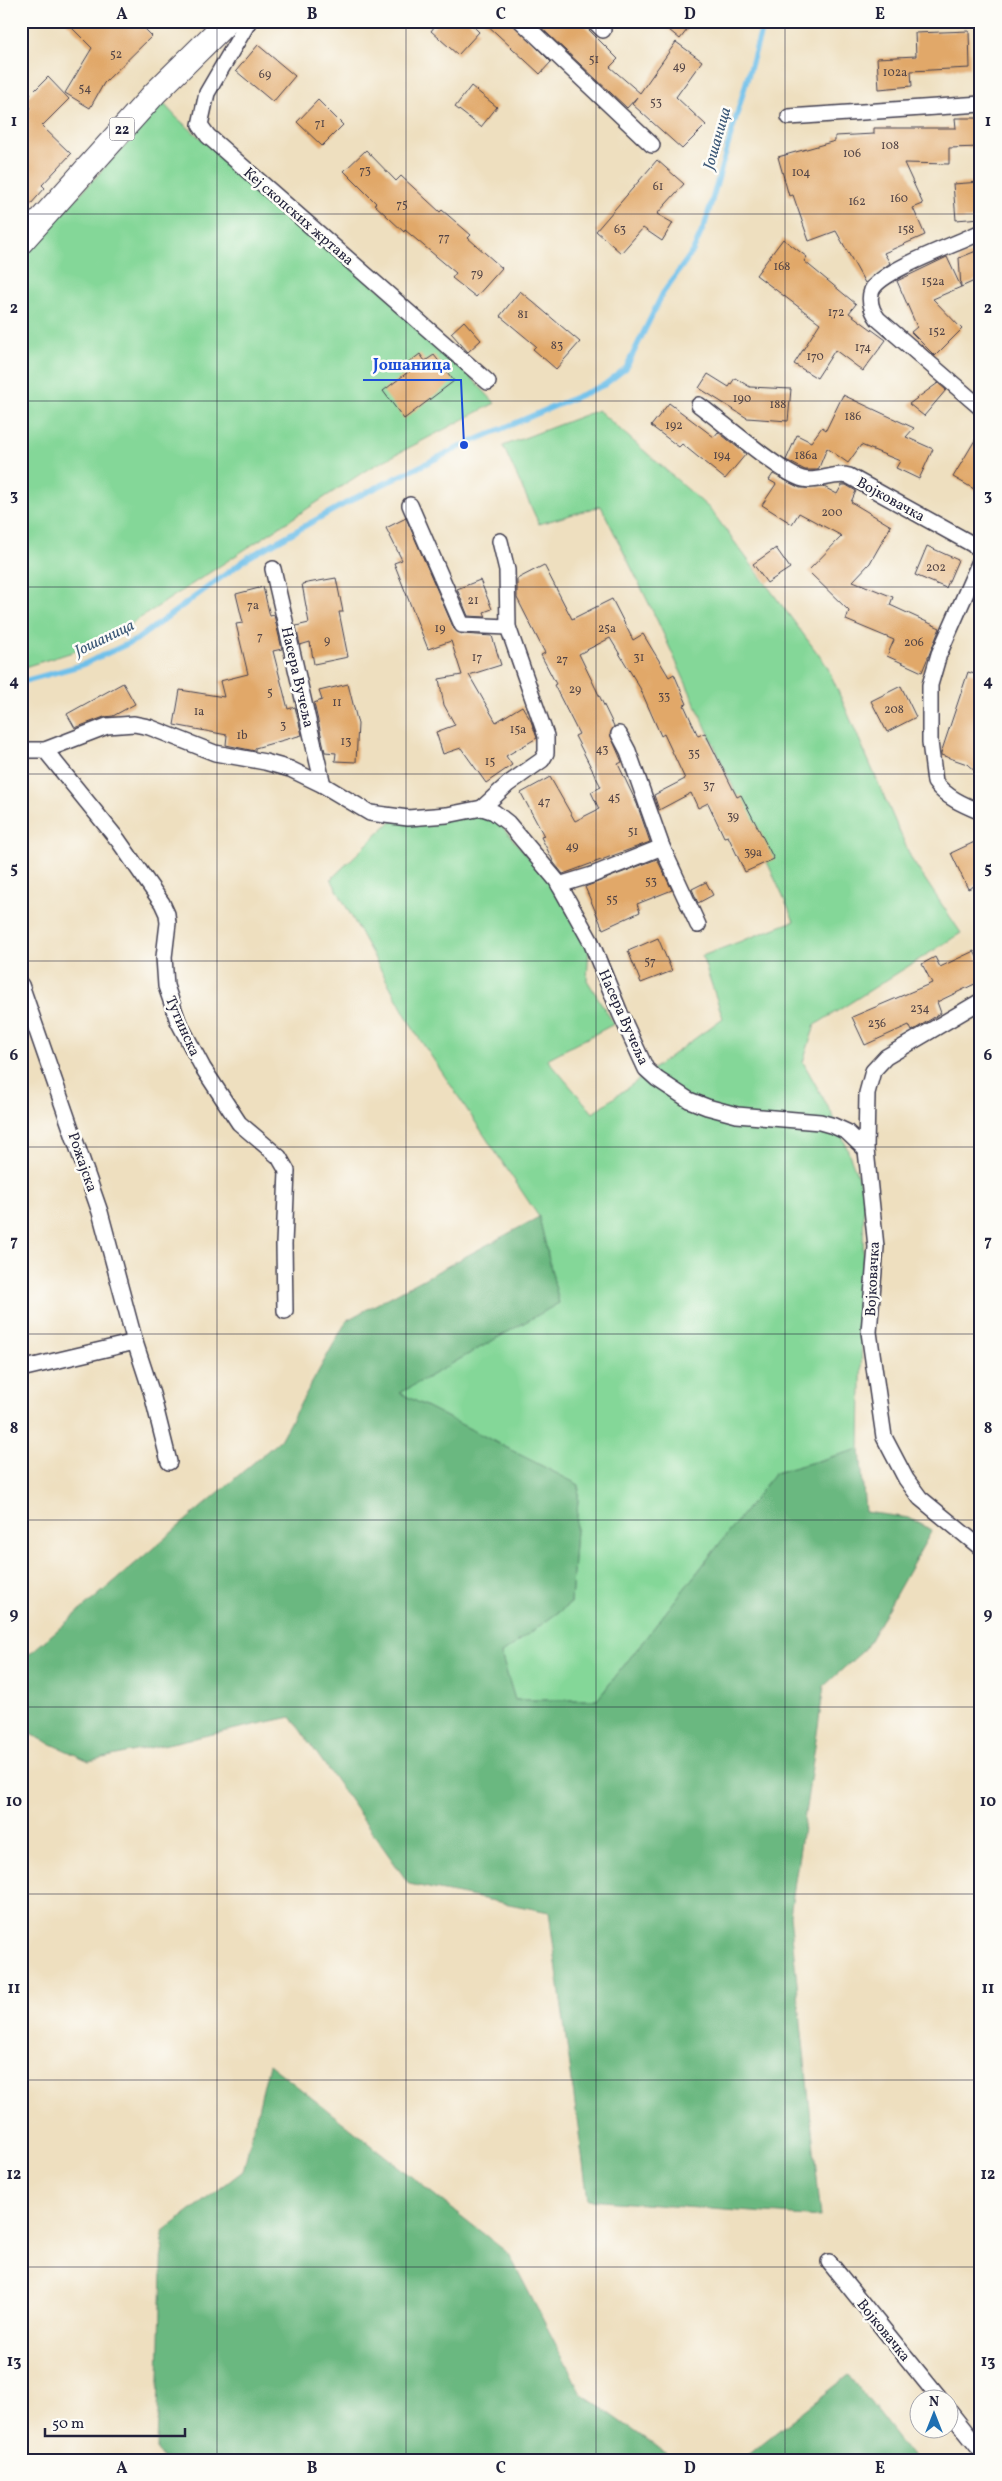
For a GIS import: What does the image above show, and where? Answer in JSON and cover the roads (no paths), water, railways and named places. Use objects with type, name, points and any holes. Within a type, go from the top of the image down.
[{"type":"main road","name":"22","points":[[21,242],[155,93],[228,21]]},
{"type":"street","name":"Кеј скопских жртава","points":[[249,21],[206,93],[200,125],[208,136],[488,382]]},
{"type":"street","points":[[521,21],[652,146]]},
{"type":"street","points":[[789,117],[981,104]]},
{"type":"street","points":[[981,232],[895,270],[875,285],[870,298],[874,313],[878,319],[981,408]]},
{"type":"street","name":"Војковачка","points":[[699,405],[777,464],[801,479],[810,480],[840,474],[849,476],[981,549]]},
{"type":"street","points":[[410,506],[462,625],[508,627]]},
{"type":"street","points":[[21,750],[45,750],[107,726],[134,724],[149,727],[215,753],[280,766],[323,785],[370,813],[392,817],[447,815],[482,808],[508,784],[542,760],[547,745],[546,736],[508,627],[507,570],[500,541]]},
{"type":"street","points":[[981,559],[939,654],[928,695],[935,782],[940,790],[950,797],[981,812]]},
{"type":"street","name":"Насера Вучеља","points":[[273,570],[323,785]]},
{"type":"street","points":[[619,734],[628,751],[662,846],[698,925]]},
{"type":"street","name":"Тутинска","points":[[45,750],[118,840],[162,903],[167,914],[168,923],[164,957],[166,986],[178,1021],[203,1068],[240,1123],[279,1157],[287,1171],[284,1244],[285,1311]]},
{"type":"street","name":"Насера Вучеља","points":[[482,808],[494,812],[508,823],[559,885],[592,942],[620,1013],[646,1069],[657,1080],[683,1096],[707,1107],[737,1114],[820,1122],[834,1126],[847,1132],[866,1150]]},
{"type":"street","points":[[559,885],[592,875],[662,846]]},
{"type":"street","name":"Рожајска","points":[[21,985],[100,1212],[135,1342],[152,1394],[169,1462]]},
{"type":"street","name":"Војковачка","points":[[981,1001],[886,1057],[873,1071],[867,1093],[866,1150],[876,1247],[869,1332],[884,1437],[906,1479],[920,1498],[981,1548]]},
{"type":"street","points":[[21,1369],[135,1342]]},
{"type":"street","name":"Војковачка","points":[[829,2262],[930,2388]]},
{"type":"street","points":[[960,2425],[981,2451]]},
{"type":"waterway","name":"Јошаница","points":[[21,682],[82,665],[136,640],[249,557],[357,497],[464,445],[604,385],[626,368],[663,293],[693,251],[705,224],[764,21]]},
{"type":"place","name":"Јошаница","points":[[464,445]]}]
